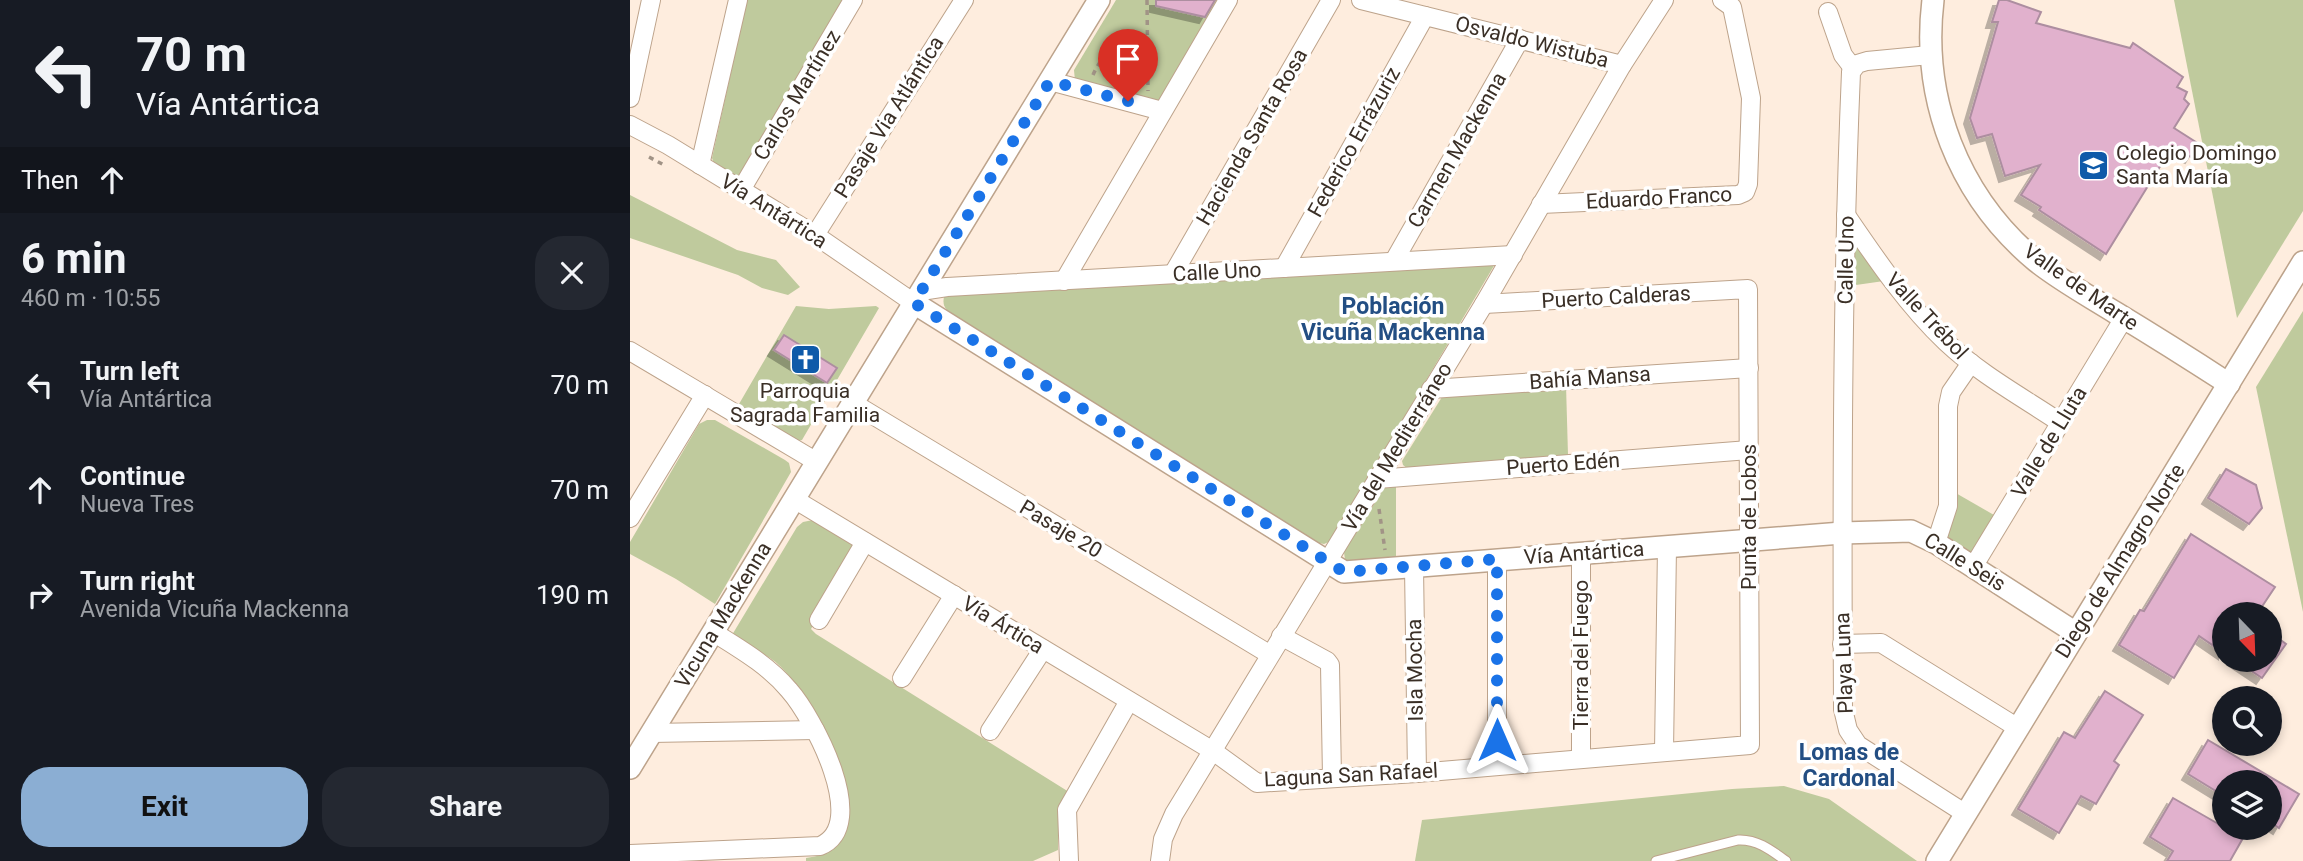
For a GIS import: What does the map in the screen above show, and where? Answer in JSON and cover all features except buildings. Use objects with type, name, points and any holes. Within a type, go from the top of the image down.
[{"type":"street","points":[[630,98],[652,0]]},
{"type":"street","points":[[700,165],[738,0]]},
{"type":"street","name":"Carlos Martínez","points":[[741,190],[853,0]]},
{"type":"street","name":"Pasaje Via Atlántica","points":[[815,235],[964,0]]},
{"type":"street","name":"Vicuna Mackenna","points":[[630,768],[1099,0]]},
{"type":"street","points":[[1065,281],[1155,109],[1228,0]]},
{"type":"street","name":"Hacienda Santa Rosa","points":[[1173,274],[1331,0]]},
{"type":"street","name":"Osvaldo Wistuba","points":[[1361,0],[1622,65]]},
{"type":"street","name":"Vía del Mediterráneo","points":[[1160,861],[1167,826],[1484,304],[1622,65],[1664,0]]},
{"type":"street","name":"Eduardo Franco","points":[[1541,204],[1738,195],[1745,192],[1748,184],[1751,98],[1732,7],[1722,0]]},
{"type":"street","name":"Valle de Marte","points":[[1933,0],[1930,55],[1937,104],[1961,166],[1996,220],[2036,261],[2229,384]]},
{"type":"street","points":[[1828,12],[1843,55],[1853,68],[1867,61],[1930,55]]},
{"type":"street","name":"Federico Errázuriz","points":[[1283,268],[1425,16]]},
{"type":"street","name":"Carmen Mackenna","points":[[1394,261],[1520,39]]},
{"type":"street","name":"Calle Uno","points":[[1842,533],[1846,215],[1850,82],[1853,68]]},
{"type":"street","points":[[1050,81],[1155,109]]},
{"type":"street","name":"Vía Antártica","points":[[630,125],[918,297],[1327,563],[1349,572],[1842,533]]},
{"type":"street","name":"Valle Trébol","points":[[1846,215],[1881,266],[1946,342],[1971,363],[2061,422]]},
{"type":"street","name":"Calle Uno","points":[[918,297],[1065,281],[1513,254]]},
{"type":"street","name":"Diego de Almagro Norte","points":[[1937,861],[2303,262]]},
{"type":"street","name":"Puerto Calderas","points":[[1484,304],[1748,289]]},
{"type":"street","name":"Punta de Lobos","points":[[1748,289],[1750,745]]},
{"type":"street","name":"Valle de Lluta","points":[[1973,567],[2124,318]]},
{"type":"street","points":[[630,351],[817,462]]},
{"type":"street","points":[[1936,543],[1948,506],[1948,406],[1951,392],[1971,363]]},
{"type":"street","name":"Bahía Mansa","points":[[1431,389],[1749,368]]},
{"type":"street","points":[[630,518],[705,396]]},
{"type":"street","name":"Pasaje 20","points":[[853,403],[1269,654]]},
{"type":"street","name":"Puerto Edén","points":[[1376,481],[1749,450]]},
{"type":"street","name":"Vía Ártica","points":[[794,499],[1213,751]]},
{"type":"street","name":"Calle Seis","points":[[1842,533],[1911,531],[1936,543],[2076,633]]},
{"type":"street","name":"Playa Luna","points":[[1842,533],[1844,720],[1858,745],[1966,814]]},
{"type":"street","points":[[819,620],[865,542]]},
{"type":"street","points":[[1664,751],[1667,547]]},
{"type":"street","name":"Tierra del Fuego","points":[[1581,552],[1581,758]]},
{"type":"street","points":[[1497,559],[1497,766]]},
{"type":"street","name":"Isla Mocha","points":[[1414,567],[1417,773]]},
{"type":"street","points":[[902,678],[954,595]]},
{"type":"street","points":[[630,854],[799,854],[827,843],[835,834],[841,816],[837,785],[815,730],[798,701],[772,671],[713,632]]},
{"type":"street","points":[[1281,636],[1330,666],[1332,778]]},
{"type":"street","points":[[1842,643],[1881,643],[2018,728]]},
{"type":"street","points":[[990,731],[1043,649]]},
{"type":"street","points":[[1069,861],[1067,810],[1129,701]]},
{"type":"street","points":[[652,733],[815,730]]},
{"type":"street","name":"Laguna San Rafael","points":[[1213,751],[1257,783],[1417,773],[1750,745]]},
{"type":"lane","points":[[1656,861],[1738,839],[1746,839],[1765,847],[1786,861]]},
{"type":"path","points":[[1147,0],[1147,38],[1155,109]]},
{"type":"path","points":[[1088,90],[1097,66],[1109,52],[1127,42],[1147,38]]},
{"type":"path","points":[[1376,481],[1388,569]]},
{"type":"green space","points":[[747,0],[849,0],[745,176],[735,179],[715,166],[712,158]]},
{"type":"green space","points":[[1116,0],[1225,0],[1162,100],[1075,81],[1074,70]]},
{"type":"green space","points":[[2174,0],[2303,0],[2303,211],[2237,318]]},
{"type":"green space","points":[[630,195],[737,250],[776,260],[800,287],[788,295],[762,288],[738,275],[630,238]]},
{"type":"green space","points":[[1859,245],[1884,281],[1856,285],[1854,247]]},
{"type":"green space","points":[[1495,264],[1331,541],[1324,544],[953,315],[944,303],[944,297],[951,294]]},
{"type":"green space","points":[[796,306],[829,309],[879,308],[802,440],[798,441],[739,407]]},
{"type":"green space","points":[[2303,311],[2303,612],[2256,387]]},
{"type":"green space","points":[[1566,385],[1568,455],[1408,469],[1403,465],[1402,461],[1442,397]]},
{"type":"green space","points":[[715,420],[785,460],[789,463],[791,472],[715,604],[630,554],[630,542],[699,424]]},
{"type":"green space","points":[[1396,484],[1396,559],[1345,560],[1344,552],[1384,488]]},
{"type":"green space","points":[[1954,492],[1994,515],[1973,555],[1945,543]]},
{"type":"green space","points":[[813,520],[852,545],[853,554],[811,629],[1069,792],[1058,819],[1058,850],[1033,861],[806,861],[806,858],[836,847],[844,835],[847,817],[807,700],[775,662],[732,635],[797,527],[803,522]]},
{"type":"green space","points":[[1784,786],[1829,799],[1917,861],[1415,861],[1422,820]]},
{"type":"place","name":"Colegio Domingo Santa María","points":[[2093,165]]},
{"type":"place","name":"Parroquia Sagrada Familia","points":[[805,359]]},
{"type":"district","name":"Población Vicuña Mackenna","points":[[1393,319]]},
{"type":"district","name":"Lomas de Cardonal","points":[[1849,765]]},
{"type":"route","points":[[1128,101],[1050,81],[914,303],[1344,572],[1497,559],[1497,740]]}]
